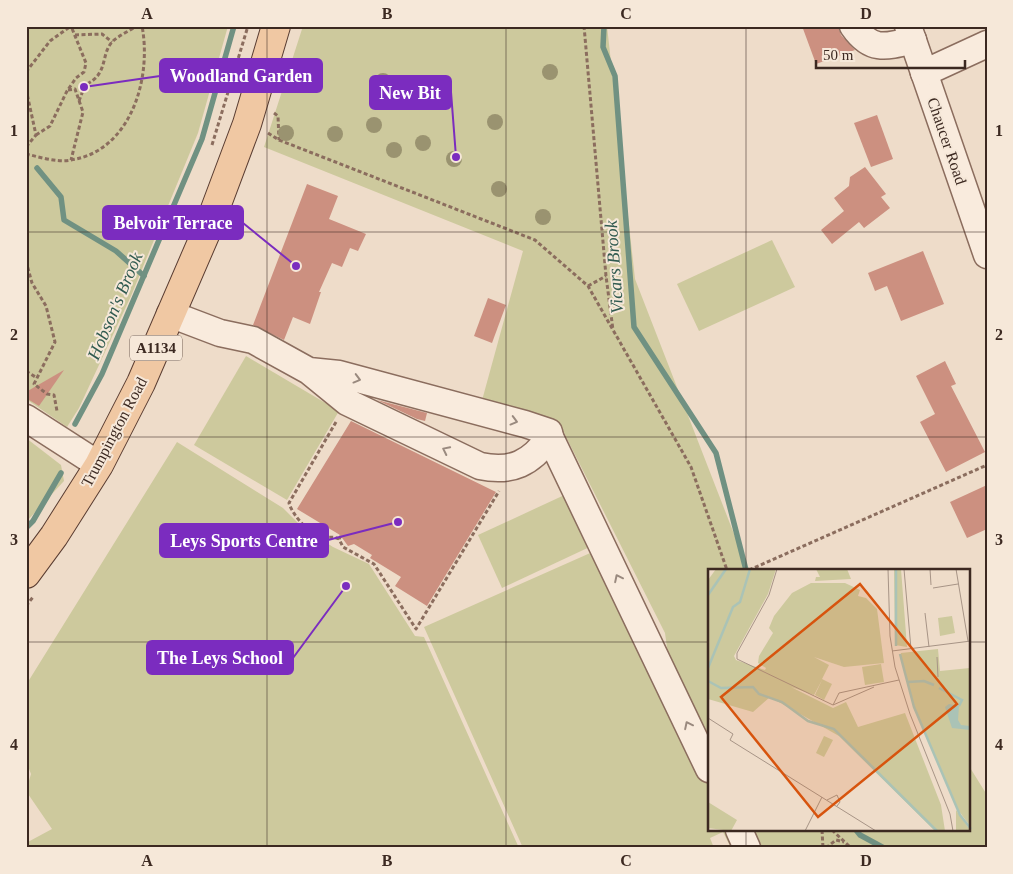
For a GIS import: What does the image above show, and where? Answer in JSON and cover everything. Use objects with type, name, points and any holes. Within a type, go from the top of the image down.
[{"type":"main road","name":"Trumpington Road","points":[[26,574],[54,536],[99,465],[140,383],[208,228],[247,124],[276,26]]},
{"type":"street","points":[[853,26],[867,42],[876,46],[888,46],[910,33]]},
{"type":"street","name":"Chaucer Road","points":[[910,33],[987,255]]},
{"type":"street","points":[[924,74],[987,44]]},
{"type":"street","points":[[170,314],[220,333],[253,340],[309,371],[347,402],[480,466],[499,470],[521,464],[544,446],[550,437]]},
{"type":"street","points":[[309,371],[338,374],[549,432],[708,767]]},
{"type":"street","points":[[26,418],[99,465]]},
{"type":"street","points":[[740,832],[747,848]]},
{"type":"path","points":[[26,72],[50,42],[71,26],[86,63],[84,72],[76,78],[67,90],[50,126],[36,134],[26,147]]},
{"type":"path","points":[[79,101],[85,85],[95,81],[102,69],[112,42],[137,26]]},
{"type":"path","points":[[26,154],[54,160],[71,160],[92,154],[108,143],[131,116],[142,85],[145,41],[142,26]]},
{"type":"path","points":[[584,26],[606,276],[614,333]]},
{"type":"path","points":[[75,35],[102,34],[112,42]]},
{"type":"path","points":[[26,88],[36,134]]},
{"type":"path","points":[[67,90],[75,89],[83,112],[71,160]]},
{"type":"path","points":[[279,140],[535,240],[588,286],[691,467],[727,569]]},
{"type":"path","points":[[26,261],[32,283],[46,306],[56,342],[34,384],[47,394],[54,395],[55,402]]},
{"type":"path","points":[[588,286],[606,276]]},
{"type":"path","points":[[26,371],[37,378]]},
{"type":"path","points":[[347,402],[289,503],[292,512],[308,528],[322,537],[340,537],[343,546],[374,564],[416,629],[499,493],[499,470]]},
{"type":"path","points":[[752,569],[987,465]]},
{"type":"path","points":[[822,832],[825,848],[836,840],[845,842]]},
{"type":"path","points":[[834,832],[851,848]]},
{"type":"shaded area","points":[[26,26],[228,26],[198,133],[131,296],[79,408],[67,427],[26,399]]},
{"type":"shaded area","points":[[303,26],[607,26],[635,279],[748,569],[708,569],[708,832],[723,832],[710,838],[714,848],[523,848],[424,627],[597,550],[671,676],[665,633],[561,427],[481,404],[523,251],[264,147]]},
{"type":"shaded area","points":[[772,240],[795,287],[699,331],[677,284]]},
{"type":"shaded area","points":[[246,356],[339,411],[287,500],[194,445]]},
{"type":"shaded area","points":[[26,438],[61,465],[64,481],[26,522]]},
{"type":"shaded area","points":[[177,442],[283,508],[302,527],[333,547],[369,564],[415,636],[424,637],[519,848],[26,848],[26,843],[52,829],[26,791],[31,774],[26,761],[26,685]]},
{"type":"shaded area","points":[[571,492],[596,544],[502,588],[478,535]]},
{"type":"shaded area","points":[[970,768],[987,795],[987,848],[731,848],[723,832],[970,832]]},
{"type":"building","points":[[802,26],[838,26],[841,35],[855,50],[816,64]]},
{"type":"building","points":[[877,115],[893,159],[871,167],[854,123]]},
{"type":"building","points":[[865,167],[886,194],[881,197],[890,208],[864,228],[859,222],[832,244],[821,230],[844,211],[834,198],[849,186],[850,177]]},
{"type":"building","points":[[307,184],[338,196],[329,219],[366,234],[358,251],[350,248],[342,267],[332,263],[319,292],[321,292],[310,324],[293,317],[284,340],[253,325]]},
{"type":"building","points":[[923,251],[944,304],[901,321],[887,286],[875,291],[868,273]]},
{"type":"building","points":[[488,298],[506,305],[492,343],[474,336]]},
{"type":"building","points":[[945,361],[956,384],[951,386],[985,452],[946,472],[920,422],[935,414],[916,376]]},
{"type":"building","points":[[64,370],[39,406],[26,398],[26,392]]},
{"type":"building","points":[[377,400],[427,413],[425,421],[417,419]]},
{"type":"building","points":[[351,421],[496,492],[427,606],[395,586],[401,577],[370,558],[372,555],[354,544],[348,546],[340,535],[297,509]]},
{"type":"building","points":[[987,485],[987,529],[967,538],[950,502]]},
{"type":"waterway","name":"Hobson's Brook","points":[[75,424],[102,374],[202,139],[234,26]]},
{"type":"waterway","name":"Vicars Brook","points":[[604,26],[603,47],[615,76],[634,327],[716,453],[746,569]]},
{"type":"waterway","points":[[37,168],[61,197],[64,220],[116,251],[144,276]]},
{"type":"waterway","name":"Hobson's Brook","points":[[26,528],[33,521],[61,473]]},
{"type":"waterway","name":"Vicars Brook","points":[[858,832],[884,848]]},
{"type":"place","name":"Woodland Garden","points":[[84,87]]},
{"type":"place","name":"New Bit","points":[[456,157]]},
{"type":"place","name":"Belvoir Terrace","points":[[296,266]]},
{"type":"place","name":"Leys Sports Centre","points":[[398,522]]},
{"type":"place","name":"The Leys School","points":[[346,586]]}]
